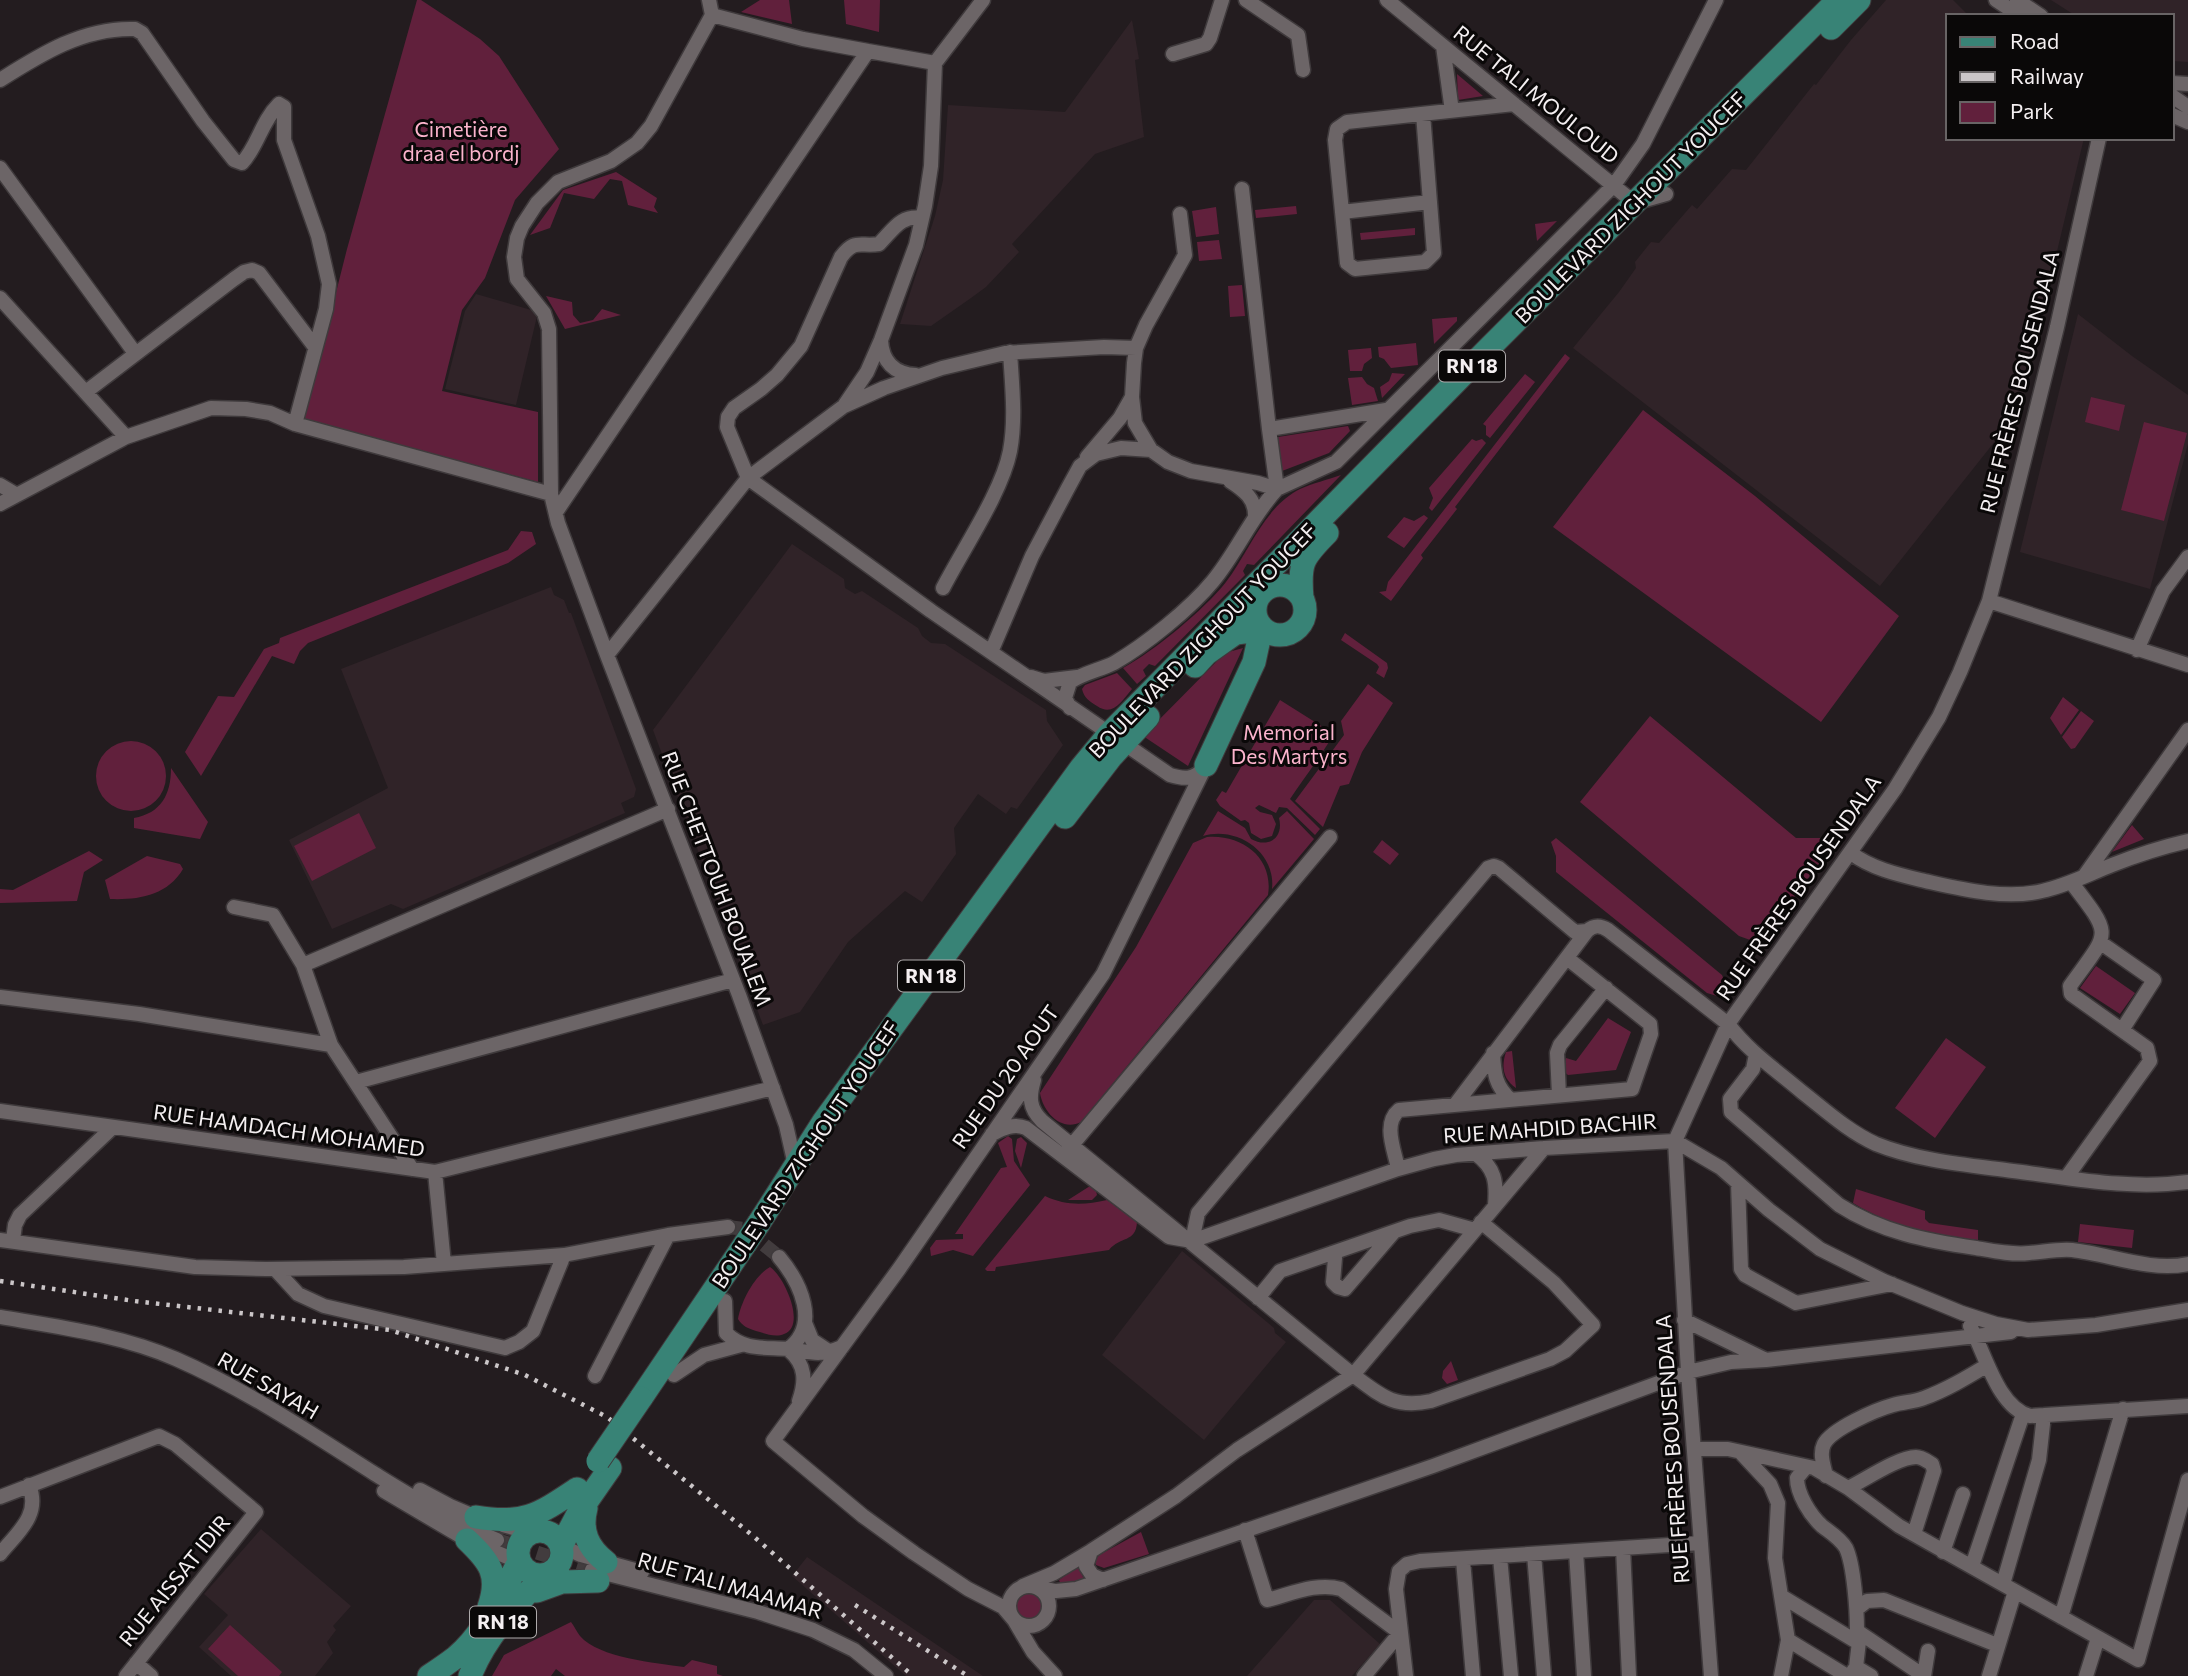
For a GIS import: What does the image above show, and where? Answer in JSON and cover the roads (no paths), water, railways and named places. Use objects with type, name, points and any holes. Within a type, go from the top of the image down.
[{"type":"main road","name":"BOULEVARD ZIGHOUT YOUCEF","points":[[1302,598],[1301,566],[1315,546],[1664,186],[1838,0]]},
{"type":"main road","name":"BOULEVARD ZIGHOUT YOUCEF","points":[[765,1226],[820,1155],[1114,745],[1206,654],[1275,566],[1623,196],[1664,186],[1859,0]]},
{"type":"main road","points":[[1275,566],[1259,597],[1256,620],[1261,627],[1275,635],[1291,633]]},
{"type":"main road","points":[[1206,765],[1254,662],[1259,639],[1251,631],[1231,624],[1246,600],[1259,597],[1275,585],[1283,585],[1297,592],[1302,598],[1305,604],[1304,618],[1291,633],[1271,646],[1254,662]]},
{"type":"main road","name":"BOULEVARD ZIGHOUT YOUCEF","points":[[647,1401],[674,1375],[760,1251],[765,1226],[795,1165],[824,1121],[1081,768],[1114,745]]},
{"type":"main road","name":"BOULEVARD ZIGHOUT YOUCEF","points":[[561,1546],[583,1494],[647,1401],[760,1251]]},
{"type":"main road","name":"BOULEVARD ZIGHOUT YOUCEF","points":[[539,1531],[583,1494]]},
{"type":"main road","points":[[476,1517],[508,1522],[526,1518],[583,1494],[586,1539],[598,1571],[548,1585],[519,1601]]},
{"type":"main road","points":[[532,1532],[553,1535],[561,1546],[562,1554],[557,1567],[545,1575],[527,1572],[519,1562],[517,1555],[521,1541],[532,1532]]},
{"type":"main road","points":[[467,1540],[487,1561],[493,1576],[490,1615]]},
{"type":"main road","points":[[490,1615],[519,1562]]},
{"type":"main road","name":"RN 18","points":[[470,1676],[479,1656],[519,1601],[545,1575]]},
{"type":"main road","name":"RN 18","points":[[432,1676],[461,1652],[490,1615]]},
{"type":"street","points":[[709,0],[712,15],[803,39],[934,63]]},
{"type":"street","points":[[844,406],[867,372],[916,245],[931,166],[934,63],[983,0]]},
{"type":"street","points":[[1173,54],[1206,44],[1222,0]]},
{"type":"street","points":[[1246,0],[1298,35],[1303,70]]},
{"type":"street","points":[[1070,708],[1065,698],[1070,682],[1122,658],[1174,619],[1218,575],[1255,517],[1278,489],[1334,464],[1603,196],[1623,196],[1643,144],[1716,0]]},
{"type":"street","points":[[1996,0],[2017,14]]},
{"type":"street","points":[[2017,0],[2038,14]]},
{"type":"street","name":"RUE TALI MOULOUD","points":[[1395,3],[1623,196]]},
{"type":"street","name":"RUE CHETTOUH BOUALEM","points":[[712,15],[651,126],[637,143],[611,161],[558,182],[537,203],[522,226],[514,257],[517,279],[548,320],[551,342],[551,494],[556,512],[607,655],[785,1119],[795,1165]]},
{"type":"street","points":[[0,80],[63,43],[80,37],[135,29],[142,33],[203,121],[234,160],[242,163],[268,116],[279,104],[284,107],[286,148],[318,236],[329,285],[329,294],[295,424]]},
{"type":"street","points":[[1443,46],[1452,111]]},
{"type":"street","points":[[556,512],[868,51]]},
{"type":"street","points":[[1423,114],[1434,253],[1426,262],[1350,268],[1347,263],[1335,140],[1337,129],[1347,122],[1514,104]]},
{"type":"street","name":"RUE FRÈRES BOUSENDALA","points":[[1711,1676],[1684,1320],[1675,1141],[1728,1024],[1851,853],[1939,717],[1989,601],[2100,140]]},
{"type":"street","points":[[0,168],[135,353]]},
{"type":"street","points":[[1242,189],[1278,489]]},
{"type":"street","points":[[1342,212],[1430,202]]},
{"type":"street","points":[[1180,214],[1185,255],[1136,348],[1132,397],[1135,423],[1151,450],[1180,468],[1226,479],[1258,482],[1278,489]]},
{"type":"street","points":[[922,218],[910,216],[879,244],[854,244],[846,249],[796,353],[761,389],[734,408],[728,417],[727,427],[748,478],[1070,708],[1114,745],[1170,775],[1181,778],[1201,772],[1206,765]]},
{"type":"street","points":[[87,391],[244,272],[252,270],[259,273],[315,347]]},
{"type":"street","points":[[0,298],[126,437]]},
{"type":"street","points":[[881,340],[882,351],[893,369],[921,376]]},
{"type":"street","points":[[607,655],[748,478],[844,406],[921,376],[1010,352],[1136,348]]},
{"type":"street","points":[[943,588],[999,481],[1009,453],[1013,429],[1010,352]]},
{"type":"street","points":[[991,652],[1032,556],[1080,466],[1120,418],[1132,397]]},
{"type":"street","points":[[0,504],[126,437],[211,408],[270,413],[295,424],[551,494]]},
{"type":"street","points":[[1269,429],[1386,410]]},
{"type":"street","points":[[1080,466],[1096,454],[1107,450],[1151,450]]},
{"type":"street","points":[[1226,479],[1244,490],[1251,499],[1256,509],[1255,517]]},
{"type":"street","points":[[0,485],[17,495]]},
{"type":"street","points":[[2137,650],[2163,592],[2188,557]]},
{"type":"street","points":[[1989,601],[2188,665]]},
{"type":"street","points":[[1021,673],[1044,681],[1077,677]]},
{"type":"street","points":[[2084,876],[2188,730]]},
{"type":"street","name":"RUE DU 20 AOUT","points":[[984,1596],[968,1589],[863,1516],[775,1445],[774,1437],[1037,1072],[1103,974],[1206,765]]},
{"type":"street","points":[[1170,775],[1180,794],[1181,818]]},
{"type":"street","points":[[303,965],[668,809]]},
{"type":"street","points":[[1068,1151],[1331,837]]},
{"type":"street","points":[[1851,853],[1864,863],[1911,877],[1986,892],[2015,894],[2040,892],[2141,853],[2188,841]]},
{"type":"street","points":[[1192,1241],[1198,1213],[1488,869],[1494,866],[1499,868],[1575,932],[1587,931]]},
{"type":"street","points":[[2066,1178],[2150,1061],[2147,1048],[2071,994],[2070,986],[2101,943],[2103,932],[2100,920],[2071,882]]},
{"type":"street","points":[[234,907],[273,915],[303,965],[331,1045],[412,1168]]},
{"type":"street","points":[[1455,1104],[1587,931],[1592,926],[1604,927],[1728,1024],[1755,1054],[1836,1118],[1875,1143],[1927,1157],[2066,1178],[2125,1185],[2188,1182]]},
{"type":"street","points":[[2101,943],[2154,980],[2122,1030]]},
{"type":"street","points":[[1398,1169],[1390,1126],[1393,1115],[1399,1111],[1632,1088],[1652,1030],[1646,1019],[1567,958]]},
{"type":"street","points":[[356,1083],[733,980]]},
{"type":"street","points":[[1559,1095],[1557,1054],[1560,1045],[1606,988]]},
{"type":"street","points":[[0,997],[139,1014],[331,1045]]},
{"type":"street","points":[[1493,1053],[1494,1077],[1500,1091],[1511,1100]]},
{"type":"street","points":[[1755,1054],[1753,1069],[1730,1099],[1731,1112],[1839,1205],[1858,1217],[1908,1237],[1931,1242],[2003,1252],[2072,1250],[2164,1266],[2188,1264]]},
{"type":"street","points":[[1037,1072],[1030,1095],[1030,1106],[1068,1151]]},
{"type":"street","name":"RUE HAMDACH MOHAMED","points":[[0,1111],[435,1172],[773,1088]]},
{"type":"street","points":[[1013,1104],[1012,1113],[1020,1125],[1068,1151],[1192,1241],[1258,1298],[1353,1375],[1393,1402],[1418,1404],[1550,1359],[1565,1351],[1593,1325],[1554,1283],[1478,1226],[1439,1220],[1424,1222],[1280,1271],[1258,1298]]},
{"type":"street","points":[[785,1119],[801,1135],[809,1133],[824,1121]]},
{"type":"street","points":[[992,1133],[1020,1125]]},
{"type":"street","points":[[113,1127],[20,1214],[6,1240],[195,1267],[404,1267],[564,1255],[668,1235],[729,1227]]},
{"type":"street","name":"RUE MAHDID BACHIR","points":[[1068,1151],[1169,1237],[1192,1241],[1398,1169],[1456,1155],[1675,1141],[1721,1168],[1811,1243],[1892,1284],[1962,1313],[1996,1324],[2028,1330],[2096,1325],[2188,1310]]},
{"type":"street","points":[[984,1596],[1025,1588],[1091,1551],[1175,1496],[1237,1450],[1353,1375],[1544,1148]]},
{"type":"street","points":[[1476,1154],[1493,1173],[1496,1183],[1495,1205]]},
{"type":"street","points":[[435,1172],[444,1264]]},
{"type":"street","points":[[1738,1183],[1741,1269],[1745,1275],[1796,1303],[1892,1284]]},
{"type":"street","points":[[1332,1253],[1335,1258],[1333,1282],[1341,1288],[1349,1286],[1394,1232]]},
{"type":"street","points":[[595,1376],[668,1235]]},
{"type":"street","points":[[1364,1242],[1372,1246],[1375,1257]]},
{"type":"street","points":[[760,1251],[794,1277],[802,1295],[805,1323],[812,1340],[837,1350]]},
{"type":"street","points":[[275,1269],[298,1294],[324,1306],[505,1348],[519,1342],[533,1331],[564,1255]]},
{"type":"street","points":[[724,1301],[726,1333],[741,1345]]},
{"type":"street","points":[[1962,1313],[1974,1334],[1986,1366],[2006,1396],[2023,1414],[2188,1406]]},
{"type":"street","name":"RUE SAYAH","points":[[0,1317],[120,1340],[177,1360],[251,1399],[462,1525],[497,1540]]},
{"type":"street","points":[[1684,1320],[1766,1360]]},
{"type":"street","points":[[788,1349],[799,1339],[805,1323]]},
{"type":"street","points":[[1055,1676],[1033,1652],[1009,1608],[1009,1601],[1025,1588],[1056,1591],[1103,1580],[1433,1466],[1688,1372],[1731,1362],[2028,1330]]},
{"type":"street","points":[[674,1375],[704,1355],[741,1345],[788,1349],[808,1354],[837,1350]]},
{"type":"street","points":[[788,1349],[799,1360],[803,1369],[803,1387],[796,1409]]},
{"type":"street","points":[[1826,1476],[1822,1447],[1830,1435],[1884,1408],[1922,1399],[1955,1385],[1986,1366]]},
{"type":"street","points":[[2061,1617],[2123,1409]]},
{"type":"street","points":[[1972,1566],[2023,1414]]},
{"type":"street","points":[[1989,1676],[2039,1460],[2044,1415]]},
{"type":"street","name":"RUE AISSAT IDIR","points":[[0,1497],[159,1436],[174,1444],[256,1513],[125,1676]]},
{"type":"street","points":[[332,1447],[374,1462],[430,1495],[476,1517],[520,1530],[539,1531]]},
{"type":"street","points":[[332,1447],[365,1479],[467,1540],[519,1562]]},
{"type":"street","points":[[1695,1449],[1728,1449],[1806,1466],[1848,1488],[1943,1552],[2138,1660],[2188,1480]]},
{"type":"street","points":[[1742,1454],[1770,1484],[1778,1503],[1775,1558],[1788,1640],[1781,1676]]},
{"type":"street","points":[[1848,1488],[1902,1461],[1920,1457],[1932,1464],[1934,1471],[1914,1534]]},
{"type":"street","points":[[1806,1466],[1797,1478],[1800,1494],[1821,1525],[1845,1546],[1850,1558],[1858,1608],[1859,1637],[1851,1673]]},
{"type":"street","points":[[0,1553],[29,1518],[34,1497],[29,1485]]},
{"type":"street","points":[[1943,1552],[1963,1494]]},
{"type":"street","points":[[1245,1530],[1268,1600],[1331,1586],[1341,1590],[1400,1633]]},
{"type":"street","points":[[1406,1676],[1396,1589],[1399,1571],[1408,1564],[1420,1561],[1701,1543]]},
{"type":"street","points":[[561,1546],[598,1571]]},
{"type":"street","points":[[1623,1548],[1629,1676]]},
{"type":"street","points":[[1091,1551],[1086,1566],[1092,1574],[1103,1580]]},
{"type":"street","points":[[1576,1551],[1584,1676]]},
{"type":"street","points":[[1534,1554],[1544,1676]]},
{"type":"street","points":[[1500,1556],[1511,1676]]},
{"type":"street","points":[[1463,1560],[1473,1676]]},
{"type":"street","points":[[545,1575],[598,1571]]},
{"type":"street","name":"RUE TALI MAAMAR","points":[[598,1571],[731,1596],[758,1612],[813,1630],[855,1650],[886,1676]]},
{"type":"street","points":[[1052,1574],[1047,1583],[1056,1591]]},
{"type":"street","points":[[1025,1588],[1046,1596],[1049,1609]]},
{"type":"street","points":[[1033,1652],[1032,1639],[1038,1624],[1056,1601],[1076,1588]]},
{"type":"street","points":[[984,1596],[1003,1607],[1014,1620],[1025,1626],[1038,1624]]},
{"type":"street","points":[[1780,1596],[1859,1637],[1924,1676],[1928,1651]]},
{"type":"street","points":[[1858,1608],[1867,1601],[1892,1602],[1997,1644]]},
{"type":"street","points":[[1364,1676],[1400,1633]]},
{"type":"street","points":[[2086,1676],[2098,1638]]},
{"type":"street","points":[[1788,1640],[1851,1673],[1871,1676]]},
{"type":"street","points":[[135,1663],[151,1676]]},
{"type":"tunnel","points":[[728,1227],[745,1229],[779,1257]]},
{"type":"tunnel","points":[[497,1540],[592,1570]]},
{"type":"railway","points":[[0,1281],[134,1301],[390,1330],[525,1375],[607,1417],[752,1535],[913,1676]]},
{"type":"railway","points":[[855,1605],[968,1676]]},
{"type":"park label","name":"Cimetière draa el bordj","points":[[461,142]]},
{"type":"park label","name":"Memorial Des Martyrs","points":[[1289,745]]}]
